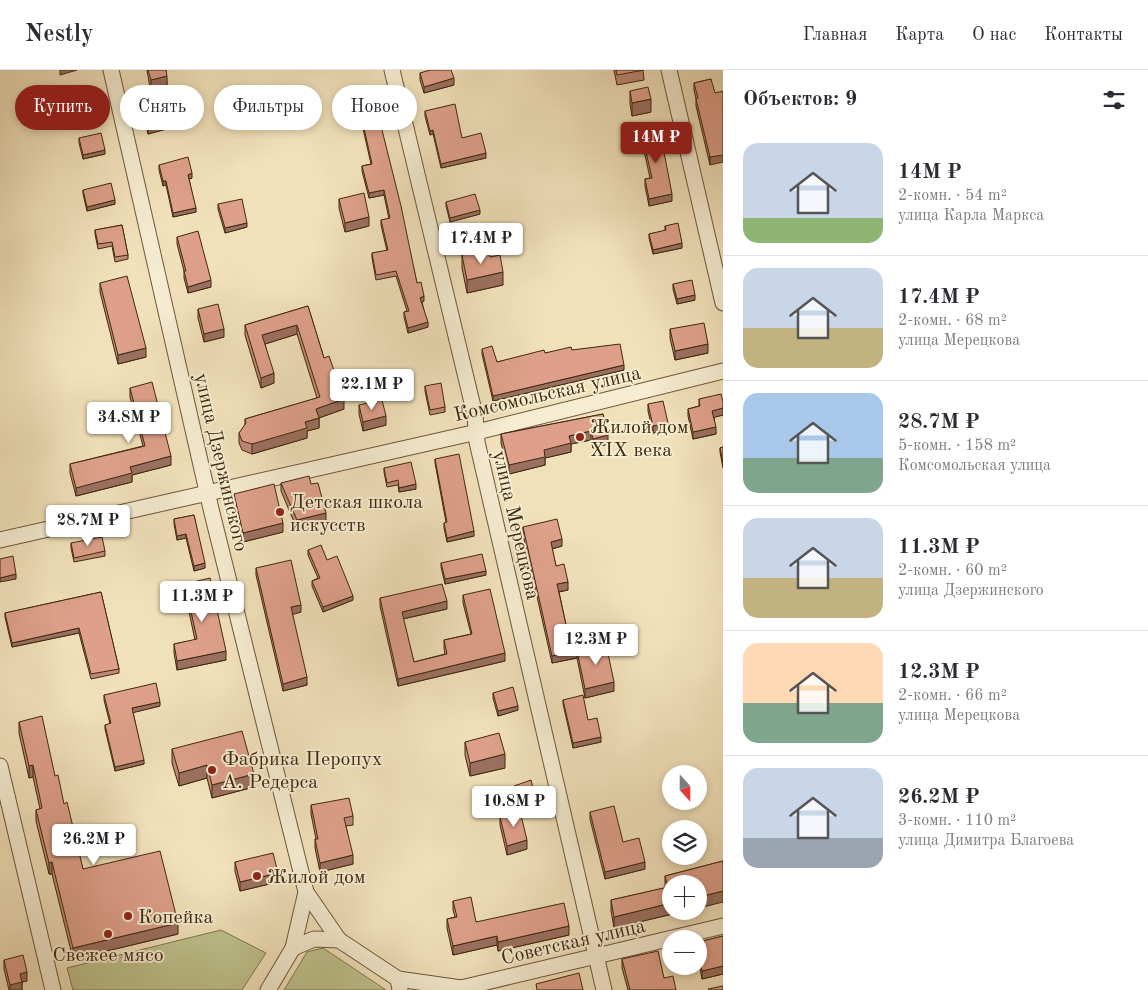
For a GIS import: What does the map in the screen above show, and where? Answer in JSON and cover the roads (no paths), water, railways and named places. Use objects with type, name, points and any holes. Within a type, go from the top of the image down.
[{"type":"street","name":"улица Дзержинского","points":[[111,70],[208,493],[306,892],[339,940]]},
{"type":"street","name":"улица Мерецкова","points":[[392,70],[473,406],[477,432],[604,990]]},
{"type":"street","points":[[669,70],[723,303]]},
{"type":"street","name":"Комсомольская улица","points":[[0,540],[477,432],[723,371]]},
{"type":"street","points":[[0,766],[52,990]]},
{"type":"street","name":"улица Дзержинского","points":[[268,990],[294,948],[306,892]]},
{"type":"street","name":"Советская улица","points":[[399,984],[459,989],[723,926]]},
{"type":"street","points":[[294,948],[314,939],[339,940],[399,984]]},
{"type":"place","name":"Жилой дом XIX века","points":[[580,437]]},
{"type":"place","name":"Детская школа искусств","points":[[280,512]]},
{"type":"place","name":"Фабрика Перопух А. Редерса","points":[[212,770]]},
{"type":"place","name":"Жилой дом","points":[[257,876]]},
{"type":"place","name":"Копейка","points":[[128,916]]},
{"type":"place","name":"Свежее мясо","points":[[108,934]]}]
